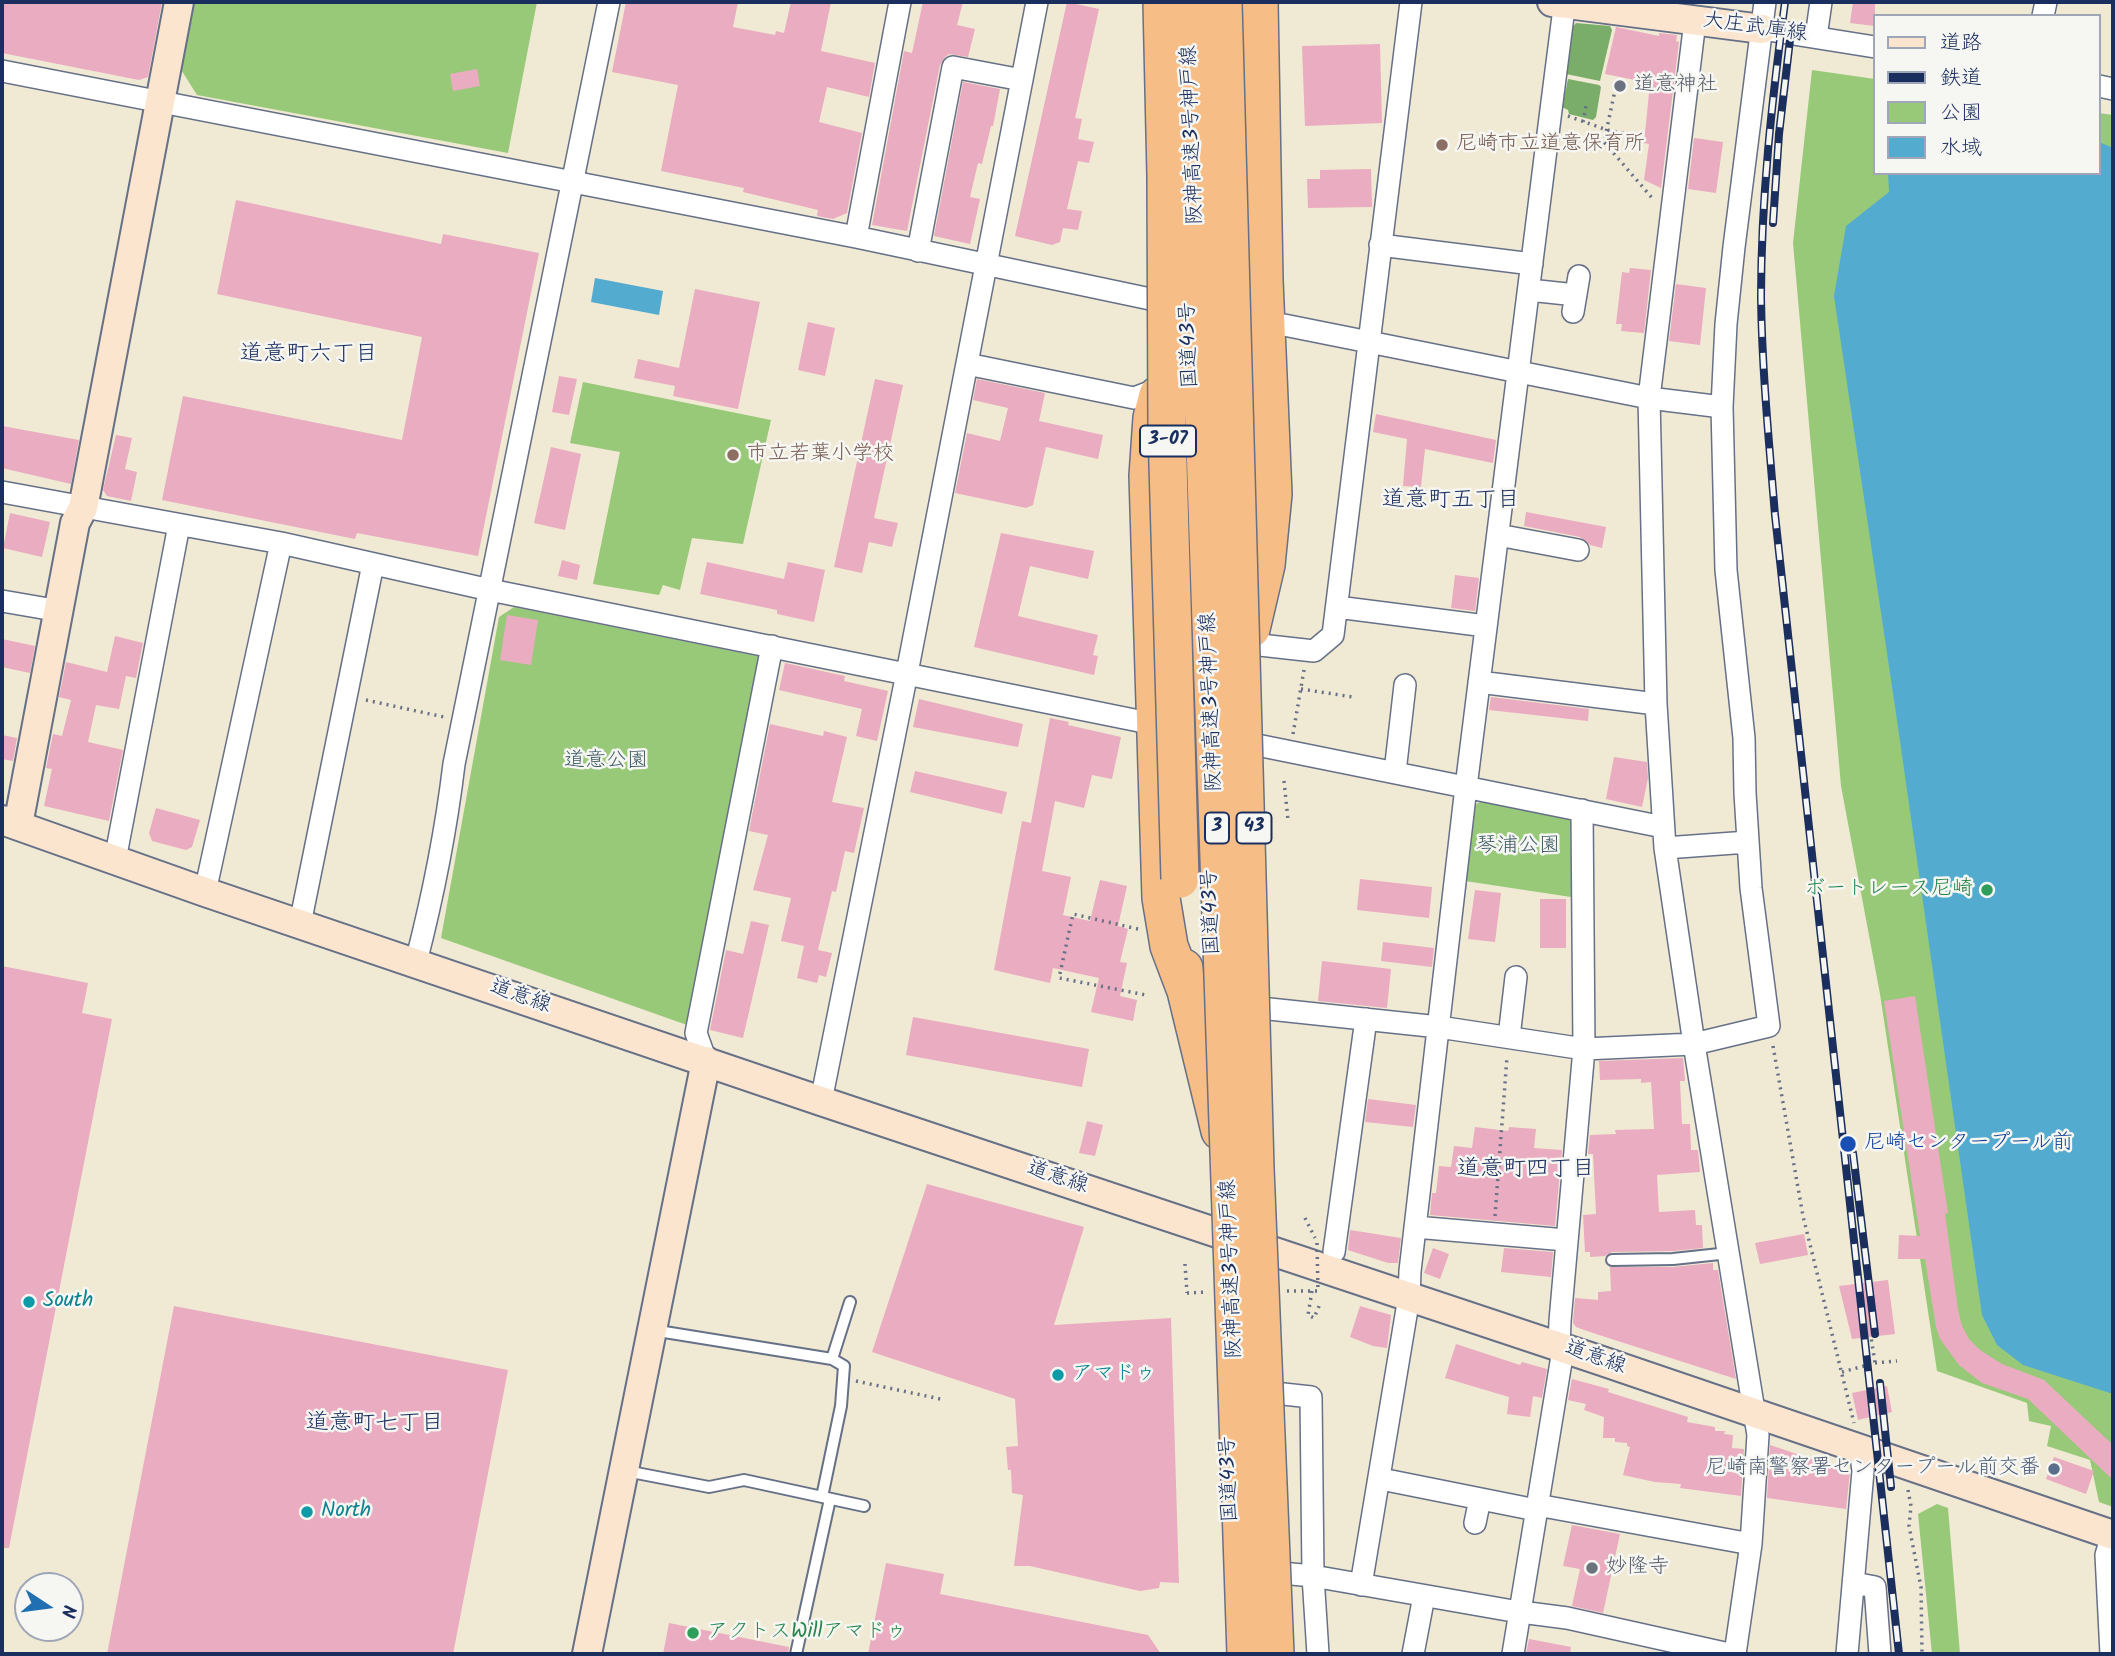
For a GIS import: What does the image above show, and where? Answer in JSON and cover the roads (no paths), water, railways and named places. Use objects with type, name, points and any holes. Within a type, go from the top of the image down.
[{"type":"highway","name":"3-07","points":[[1162,2],[1167,430],[1180,879],[1186,991]]},
{"type":"highway","name":"国道43号","points":[[1182,2],[1190,308],[1176,382],[1220,1131],[1237,1654]]},
{"type":"highway","name":"阪神高速3号神戸線","points":[[1190,2],[1246,1654]]},
{"type":"highway","name":"阪神高速3号神戸線","points":[[1223,2],[1255,1154],[1275,1654]]},
{"type":"highway","name":"国道43号","points":[[1232,2],[1268,1249],[1274,1394],[1297,1575],[1283,1654]]},
{"type":"highway","points":[[1251,636],[1266,565],[1273,494],[1264,280],[1259,2]]},
{"type":"highway","points":[[1266,565],[1284,525],[1290,500],[1283,325],[1278,32],[1269,2]]},
{"type":"highway","points":[[1176,382],[1152,418],[1148,476],[1161,898],[1169,946],[1186,991],[1220,1131]]},
{"type":"street","points":[[10,822],[60,611],[75,523],[83,508],[179,2]]},
{"type":"street","points":[[416,962],[431,906],[463,721],[609,2]]},
{"type":"street","points":[[856,237],[901,2]]},
{"type":"street","points":[[821,1101],[1037,2]]},
{"type":"street","points":[[1251,636],[1314,651],[1334,635],[1411,2]]},
{"type":"street","points":[[1361,1585],[1381,1479],[1409,1297],[1466,787],[1563,2]]},
{"type":"street","name":"大庄武庫線","points":[[1563,2],[1696,20],[1763,15],[1816,37],[1874,47]]},
{"type":"street","points":[[1816,37],[1821,2]]},
{"type":"street","points":[[1260,1008],[1438,1027],[1584,1049],[1694,1044],[1769,1026],[1751,888],[1744,738],[1726,570],[1722,407],[1726,324],[1763,15]]},
{"type":"street","points":[[1696,20],[1649,398],[1656,704],[1662,827],[1694,1044],[1759,1435],[1751,1544],[1735,1654]]},
{"type":"street","points":[[918,251],[953,67],[1022,80]]},
{"type":"street","points":[[2,71],[856,237],[1190,308]]},
{"type":"street","points":[[1380,245],[1532,264]]},
{"type":"street","points":[[1529,290],[1576,295]]},
{"type":"street","points":[[1283,325],[1649,398],[1722,407]]},
{"type":"street","points":[[967,364],[1134,398],[1176,382]]},
{"type":"street","points":[[2,492],[281,543],[491,590],[1154,723]]},
{"type":"street","points":[[115,860],[179,525]]},
{"type":"street","points":[[1498,535],[1578,550]]},
{"type":"street","points":[[205,892],[281,543]]},
{"type":"street","points":[[300,923],[373,564]]},
{"type":"street","points":[[2,601],[60,611]]},
{"type":"street","points":[[1337,607],[1486,626]]},
{"type":"street","points":[[587,1654],[706,1061],[696,1033],[772,646]]},
{"type":"street","points":[[1479,682],[1656,704]]},
{"type":"street","points":[[1395,772],[1405,685]]},
{"type":"street","points":[[1252,744],[1662,827]]},
{"type":"street","points":[[1513,1654],[1562,1356],[1559,1347],[1566,1241],[1584,1049],[1582,810]]},
{"type":"street","name":"道意線","points":[[10,822],[205,892],[1755,1415],[1857,1436],[2113,1535]]},
{"type":"street","points":[[1665,848],[1748,842]]},
{"type":"street","points":[[1509,1037],[1516,977]]},
{"type":"street","points":[[1326,1247],[1366,1019]]},
{"type":"street","points":[[1415,1227],[1566,1241]]},
{"type":"street","points":[[1847,1654],[1863,1471],[1857,1436]]},
{"type":"street","points":[[1381,1479],[1480,1499],[1751,1544]]},
{"type":"street","points":[[1475,1523],[1480,1499]]},
{"type":"street","points":[[2112,1654],[2106,1555],[2113,1535]]},
{"type":"street","points":[[1318,1654],[1297,1575],[1567,1618],[1729,1654]]},
{"type":"street","points":[[1854,1583],[1875,1587],[1880,1654]]},
{"type":"street","points":[[1413,1654],[1424,1596]]},
{"type":"lane","points":[[1612,1260],[1673,1259],[1728,1253]]},
{"type":"lane","points":[[832,1359],[850,1302]]},
{"type":"lane","points":[[652,1330],[832,1359],[844,1366],[841,1406],[826,1498],[796,1654]]},
{"type":"lane","points":[[624,1470],[709,1487],[744,1480],[863,1506]]},
{"type":"water","name":"ボートレース尼崎","points":[[2101,143],[2113,148],[2113,1394],[2023,1365],[1997,1345],[1982,1315],[1834,296],[1846,226],[1889,192],[1888,175],[2101,175]]},
{"type":"water","points":[[595,278],[663,291],[659,315],[591,302]]},
{"type":"railway","points":[[1785,2],[1763,223],[1761,298],[1766,406],[1775,515],[1899,1654]]},
{"type":"railway","points":[[1773,223],[1779,134],[1791,31]]},
{"type":"railway","points":[[1853,1153],[1875,1334]]},
{"type":"railway","points":[[1880,1383],[1891,1487]]},
{"type":"place","name":"道意神社","points":[[1620,86]]},
{"type":"place","name":"尼崎市立道意保育所","points":[[1442,145]]},
{"type":"place","name":"市立若葉小学校","points":[[733,455]]},
{"type":"place","name":"ボートレース尼崎","points":[[1987,890]]},
{"type":"place","name":"尼崎センタープール前","points":[[1848,1144]]},
{"type":"place","name":"South","points":[[29,1302]]},
{"type":"place","name":"アマドゥ","points":[[1058,1375]]},
{"type":"place","name":"尼崎南警察署センタープール前交番","points":[[2054,1469]]},
{"type":"place","name":"North","points":[[307,1512]]},
{"type":"place","name":"妙隆寺","points":[[1592,1568]]},
{"type":"place","name":"アクトスWillアマドゥ","points":[[693,1633]]},
{"type":"district","name":"道意町六丁目","points":[[309,356]]},
{"type":"district","name":"道意町五丁目","points":[[1451,502]]},
{"type":"district","name":"道意町四丁目","points":[[1526,1171]]},
{"type":"district","name":"道意町七丁目","points":[[375,1425]]},
{"type":"park label","name":"道意公園","points":[[606,762]]},
{"type":"park label","name":"琴浦公園","points":[[1518,847]]}]
